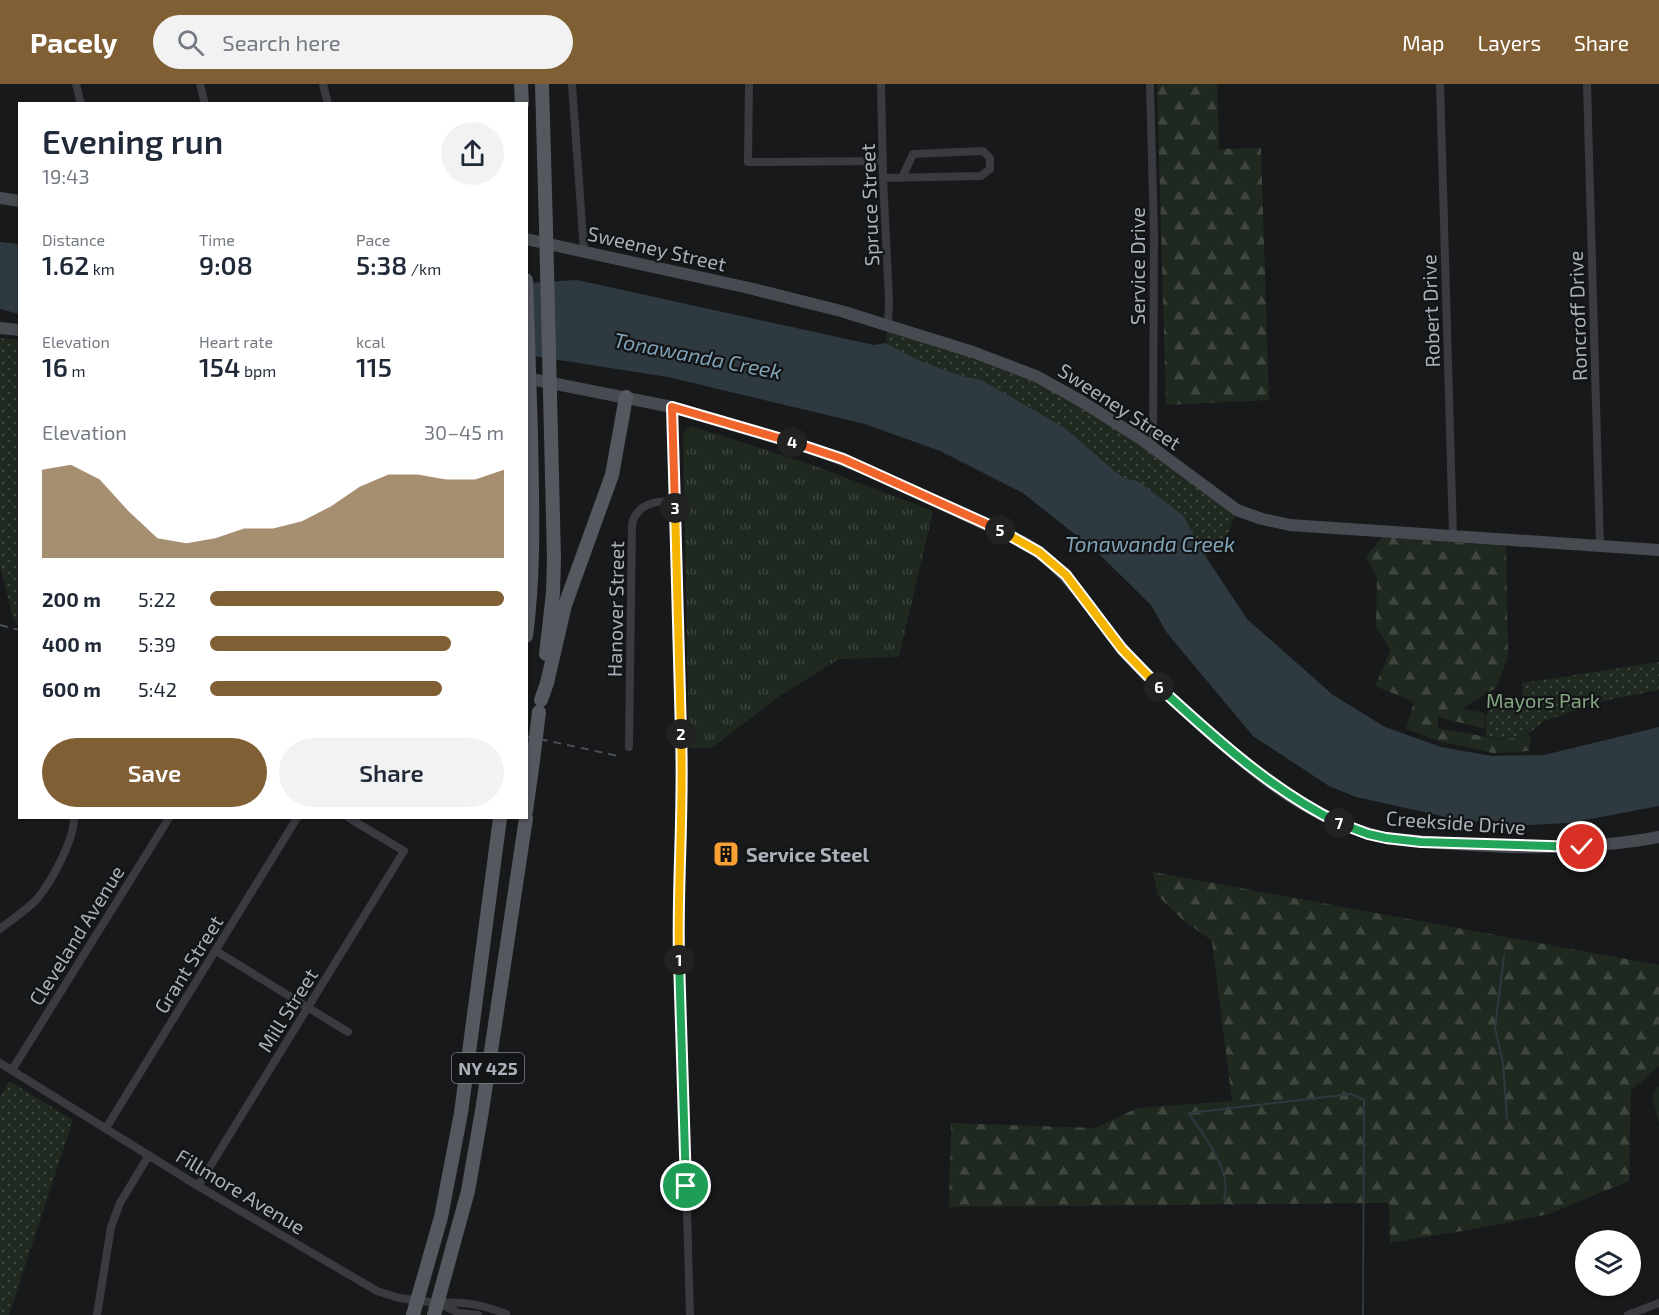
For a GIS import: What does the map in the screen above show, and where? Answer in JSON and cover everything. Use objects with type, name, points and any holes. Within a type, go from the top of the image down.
[{"type":"main road","points":[[521,84],[522,102]]},
{"type":"main road","points":[[528,797],[553,594],[554,559],[542,84]]},
{"type":"main road","points":[[528,341],[532,532],[528,620]]},
{"type":"main road","points":[[540,706],[565,605],[612,475],[626,397]]},
{"type":"main road","name":"NY 425","points":[[413,1315],[441,1217],[461,1113],[501,819]]},
{"type":"main road","name":"NY 425","points":[[436,1309],[470,1180],[526,819]]},
{"type":"street","points":[[76,84],[80,102]]},
{"type":"street","points":[[200,84],[204,102]]},
{"type":"street","points":[[323,84],[328,102]]},
{"type":"street","points":[[572,84],[584,251]]},
{"type":"street","points":[[748,84],[748,162],[883,161]]},
{"type":"street","name":"Spruce Street","points":[[881,84],[888,324]]},
{"type":"street","name":"Service Drive","points":[[1150,84],[1154,234],[1153,449]]},
{"type":"street","name":"Robert Drive","points":[[1440,84],[1453,536]]},
{"type":"street","name":"Roncroff Drive","points":[[1587,84],[1600,546]]},
{"type":"street","points":[[883,178],[902,178],[981,176],[990,169],[990,158],[983,151],[913,154],[902,178]]},
{"type":"street","points":[[0,198],[18,201]]},
{"type":"street","name":"Sweeney Street","points":[[528,238],[749,288],[888,324],[1036,376],[1082,401],[1237,510],[1262,519],[1290,525],[1659,550]]},
{"type":"street","points":[[0,328],[18,330]]},
{"type":"street","name":"Creekside Drive","points":[[528,378],[672,407],[751,429],[843,459],[996,528],[1039,552],[1078,589],[1135,663],[1202,726],[1249,766],[1283,791],[1329,818],[1359,831],[1386,838],[1497,845],[1582,847],[1659,837]]},
{"type":"street","points":[[672,407],[683,797],[678,905],[690,1315]]},
{"type":"street","name":"Hanover Street","points":[[629,747],[632,524],[638,510],[652,503],[674,501]]},
{"type":"street","points":[[0,928],[37,899],[49,882],[68,845],[74,819]]},
{"type":"street","name":"Cleveland Avenue","points":[[12,1070],[168,819]]},
{"type":"street","name":"Grant Street","points":[[106,1128],[296,819]]},
{"type":"street","name":"Mill Street","points":[[198,1186],[405,851],[351,819]]},
{"type":"street","points":[[216,951],[348,1032]]},
{"type":"street","name":"Fillmore Avenue","points":[[0,1062],[198,1186],[378,1292],[417,1300],[436,1309],[478,1315]]},
{"type":"street","points":[[97,1315],[115,1214],[149,1155]]},
{"type":"street","points":[[436,1309],[462,1301],[486,1306],[508,1315]]},
{"type":"street","points":[[1628,1315],[1659,1303]]},
{"type":"street","points":[[498,1315],[508,1315]]},
{"type":"green space","points":[[1157,84],[1217,84],[1219,149],[1261,148],[1269,400],[1166,405]]},
{"type":"green space","points":[[888,324],[1036,376],[1237,510],[1227,537],[1206,557],[1183,515],[1138,481],[1123,478],[1065,428],[982,380],[962,376],[920,361],[886,343]]},
{"type":"green space","points":[[0,338],[18,340],[18,623],[14,622],[0,565]]},
{"type":"green space","points":[[691,426],[807,463],[933,511],[899,657],[839,659],[778,697],[712,748],[689,748],[683,434]]},
{"type":"green space","points":[[1382,537],[1506,546],[1508,656],[1497,687],[1462,709],[1485,713],[1485,727],[1438,717],[1438,728],[1504,740],[1527,734],[1531,737],[1529,751],[1493,753],[1438,741],[1406,729],[1414,702],[1375,686],[1391,650],[1376,628],[1377,578],[1366,557]]},
{"type":"green space","name":"Mayors Park","points":[[1659,662],[1659,690],[1602,701],[1545,721],[1527,734],[1504,739],[1486,736],[1486,715],[1492,708],[1523,709],[1522,683]]},
{"type":"green space","points":[[1153,872],[1659,965],[1659,1066],[1631,1091],[1629,1181],[1549,1214],[1390,1243],[1389,1203],[949,1207],[951,1123],[1095,1128],[1137,1108],[1232,1101],[1212,941],[1183,920],[1158,896]]},
{"type":"green space","points":[[9,1081],[73,1120],[9,1315],[0,1315],[0,1098]]},
{"type":"green space","points":[[1659,1086],[1659,1124],[1652,1095]]},
{"type":"water","points":[[0,242],[18,244],[18,314],[0,309]]},
{"type":"water","name":"Tonawanda Creek","points":[[577,280],[874,345],[886,343],[920,361],[962,376],[982,380],[1065,428],[1123,478],[1138,481],[1183,515],[1206,557],[1247,619],[1333,695],[1385,727],[1441,747],[1492,756],[1544,755],[1659,727],[1659,806],[1569,823],[1510,826],[1455,819],[1356,797],[1329,786],[1253,736],[1167,633],[1151,605],[1097,552],[1023,493],[940,451],[865,424],[668,377],[528,355],[528,283]]},
{"type":"waterway","points":[[1504,956],[1495,1028],[1503,1063],[1507,1119]]},
{"type":"waterway","points":[[1224,1200],[1226,1189],[1221,1166],[1216,1154],[1189,1113],[1351,1094],[1364,1100],[1363,1315]]},
{"type":"railway","points":[[0,625],[18,630]]},
{"type":"railway","points":[[528,736],[618,756]]},
{"type":"place","name":"Service Steel","points":[[726,854]]},
{"type":"route","points":[[686,1186],[678,905],[683,797],[672,407],[751,429],[843,459],[1023,542],[1039,552],[1066,575],[1122,649],[1202,726],[1264,778],[1338,823],[1368,834],[1421,842],[1582,847]]}]
